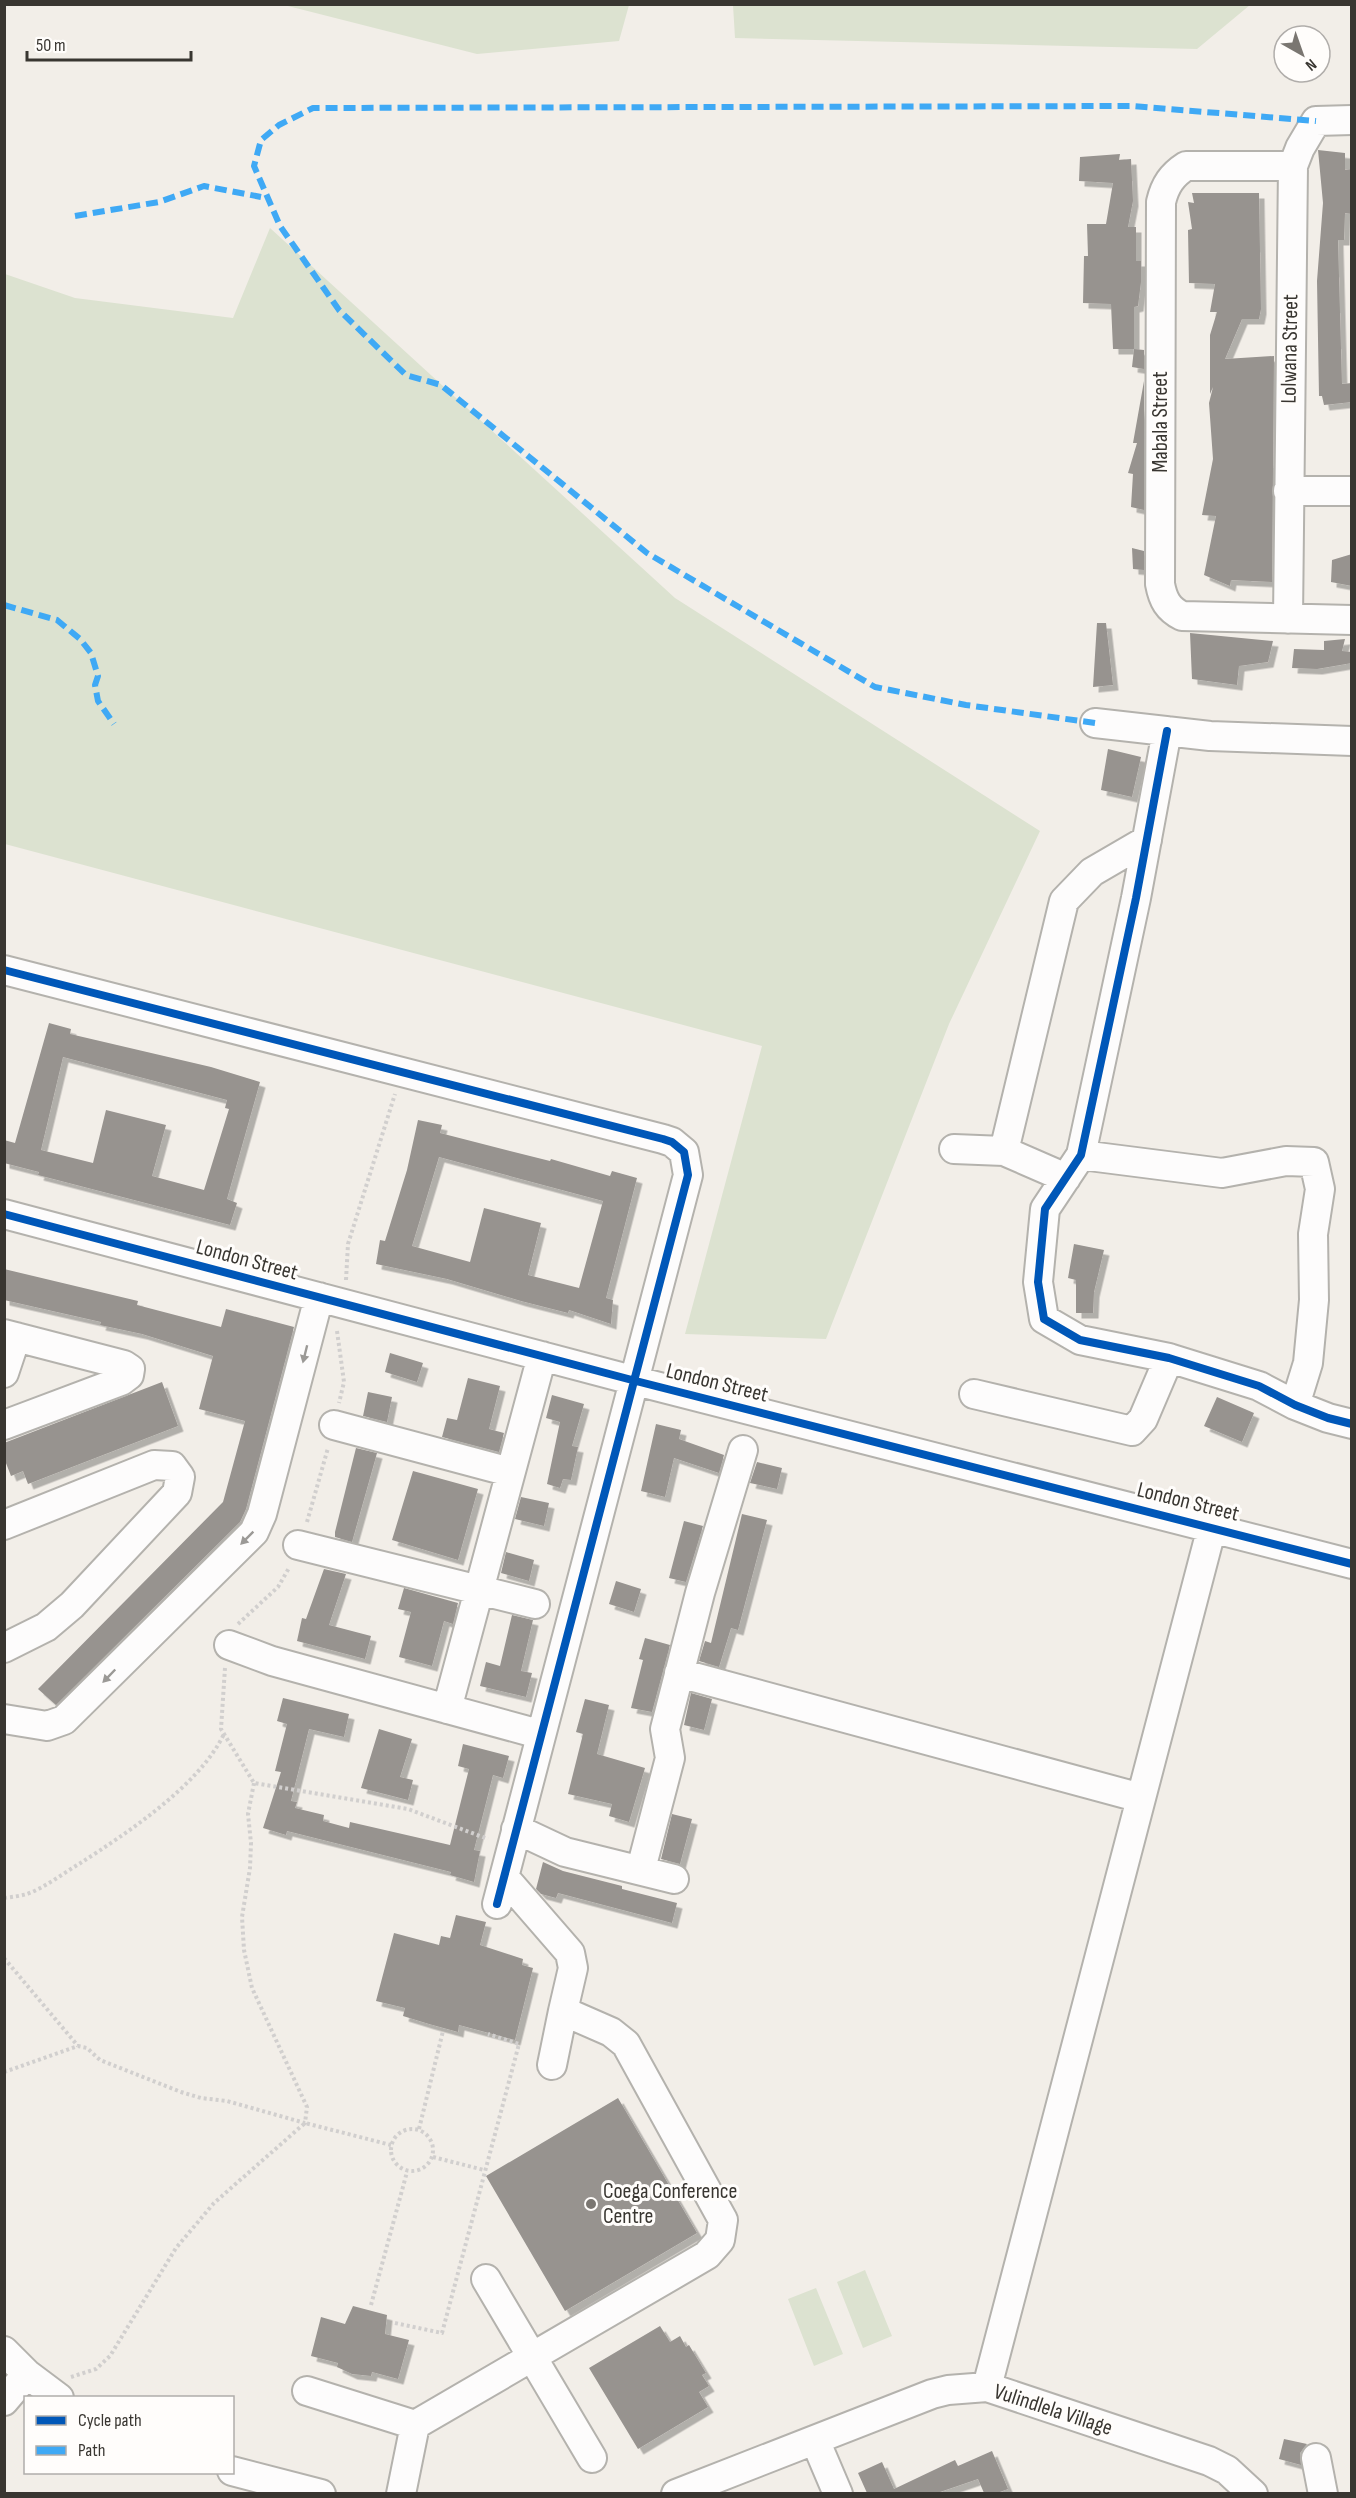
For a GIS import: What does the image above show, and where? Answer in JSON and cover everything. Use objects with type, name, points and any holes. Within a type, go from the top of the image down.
[{"type":"street","name":"Lolwana Street","points":[[1288,619],[1293,166],[1300,148],[1316,121],[1352,120]]},
{"type":"street","name":"Mabala Street","points":[[1293,166],[1186,166],[1168,181],[1161,202],[1161,593],[1171,610],[1182,616],[1352,620]]},
{"type":"street","points":[[1288,491],[1352,491]]},
{"type":"street","points":[[1095,723],[1210,736],[1352,741]]},
{"type":"street","points":[[1167,732],[1147,840],[1073,1167],[1045,1209],[1038,1282],[1044,1319],[1080,1340],[1169,1358],[1258,1386],[1295,1405],[1328,1418],[1352,1424]]},
{"type":"street","points":[[1004,1151],[1064,901],[1092,872],[1147,840]]},
{"type":"street","points":[[4,970],[663,1139],[680,1147],[687,1157],[687,1175],[539,1734],[500,1891],[570,1953],[573,1968],[552,2065]]},
{"type":"street","points":[[954,1149],[1004,1151],[1073,1167],[1108,1156],[1222,1173],[1286,1161],[1314,1162],[1320,1189],[1312,1234],[1314,1300],[1308,1363],[1295,1405]]},
{"type":"street","name":"London Street","points":[[4,1214],[632,1380],[1352,1564]]},
{"type":"street","points":[[4,1719],[47,1726],[64,1720],[254,1532],[262,1515],[295,1398],[319,1297]]},
{"type":"street","points":[[4,1373],[10,1336],[124,1365],[130,1369],[129,1375],[121,1381],[4,1425]]},
{"type":"street","points":[[447,1709],[542,1356]]},
{"type":"street","points":[[974,1394],[1132,1431],[1143,1419],[1169,1358]]},
{"type":"street","points":[[334,1425],[510,1472]]},
{"type":"street","points":[[641,1869],[670,1758],[665,1729],[743,1450]]},
{"type":"street","points":[[4,1525],[154,1465],[172,1466],[180,1477],[177,1493],[72,1605],[46,1627],[4,1648]]},
{"type":"street","points":[[987,2387],[1212,1527]]},
{"type":"street","points":[[298,1545],[535,1604]]},
{"type":"street","points":[[229,1645],[272,1661],[539,1734]]},
{"type":"street","points":[[679,1673],[1141,1798]]},
{"type":"street","points":[[516,1829],[565,1852],[674,1879]]},
{"type":"street","points":[[307,2391],[415,2425],[707,2255],[720,2240],[723,2220],[626,2044],[611,2032],[563,2010]]},
{"type":"street","points":[[486,2279],[534,2356],[592,2458]]},
{"type":"street","points":[[4,2351],[44,2386],[4,2401]]},
{"type":"street","name":"Vulindlela Village","points":[[676,2493],[932,2394],[948,2390],[987,2387],[1209,2461],[1227,2470],[1253,2493]]},
{"type":"street","points":[[401,2493],[415,2425]]},
{"type":"street","points":[[815,2440],[838,2493]]},
{"type":"street","points":[[1316,2458],[1323,2493]]},
{"type":"street","points":[[234,2472],[321,2493]]},
{"type":"path","points":[[4,1898],[26,1894],[46,1884],[115,1840],[200,1770],[215,1752],[224,1734]]},
{"type":"path","points":[[44,2386],[96,2369],[110,2356],[176,2248],[214,2203],[305,2123],[307,2107],[252,1988],[244,1950],[242,1917],[250,1868],[251,1843],[248,1814],[254,1783]]},
{"type":"path","points":[[4,1958],[78,2046]]},
{"type":"path","points":[[418,2129],[443,2031]]},
{"type":"path","points":[[395,2323],[442,2333],[519,2044],[488,2034]]},
{"type":"path","points":[[4,2072],[78,2046],[87,2048],[100,2060],[181,2092],[227,2101],[391,2145]]},
{"type":"path","points":[[407,2129],[418,2129],[428,2136],[433,2146],[433,2157],[419,2170],[408,2172],[398,2167],[391,2157],[391,2145],[397,2135],[407,2129]]},
{"type":"path","points":[[433,2157],[484,2170]]},
{"type":"path","points":[[371,2305],[408,2172]]},
{"type":"green space","points":[[629,4],[619,41],[477,54],[284,5]]},
{"type":"green space","points":[[733,4],[1250,5],[1197,49],[735,38]]},
{"type":"green space","points":[[270,228],[675,598],[1040,831],[949,1024],[826,1339],[685,1334],[762,1046],[5,844],[5,274],[75,298],[233,318]]},
{"type":"green space","points":[[865,2270],[892,2336],[863,2348],[837,2282]]},
{"type":"green space","points":[[816,2288],[843,2354],[814,2366],[788,2299]]},
{"type":"building","points":[[1318,150],[1345,153],[1345,170],[1352,169],[1352,214],[1345,213],[1344,240],[1338,240],[1342,384],[1352,383],[1352,402],[1324,405],[1322,396],[1319,396],[1317,281],[1323,203]]},
{"type":"building","points":[[1120,154],[1119,160],[1131,159],[1133,201],[1128,227],[1136,227],[1136,261],[1141,261],[1138,306],[1134,307],[1134,349],[1113,349],[1111,304],[1083,303],[1084,256],[1088,256],[1087,224],[1106,224],[1113,183],[1079,181],[1080,157]]},
{"type":"building","points":[[1192,193],[1259,193],[1261,309],[1259,319],[1242,319],[1225,359],[1274,356],[1272,582],[1231,580],[1230,586],[1204,575],[1216,516],[1202,515],[1213,459],[1209,403],[1213,387],[1210,394],[1210,335],[1217,312],[1210,312],[1215,284],[1189,283],[1188,230],[1192,229],[1188,202],[1194,203]]},
{"type":"building","points":[[1134,349],[1144,350],[1144,369],[1132,367]]},
{"type":"building","points":[[1144,381],[1144,510],[1131,507],[1133,474],[1128,473],[1137,443],[1133,443]]},
{"type":"building","points":[[1132,548],[1144,551],[1144,570],[1133,569]]},
{"type":"building","points":[[1352,554],[1352,586],[1331,582],[1332,560]]},
{"type":"building","points":[[1097,623],[1106,623],[1113,685],[1093,687]]},
{"type":"building","points":[[1190,633],[1273,641],[1268,662],[1239,666],[1237,685],[1192,679]]},
{"type":"building","points":[[1345,639],[1342,651],[1352,652],[1352,663],[1317,669],[1292,668],[1294,649],[1324,650],[1324,641]]},
{"type":"building","points":[[1108,749],[1141,757],[1132,797],[1101,790]]},
{"type":"building","points":[[49,1023],[71,1029],[70,1034],[211,1067],[260,1082],[227,1199],[237,1203],[230,1225],[38,1175],[39,1172],[4,1163],[4,1140],[15,1143]],"holes":[[[63,1057],[227,1100],[225,1108],[229,1109],[204,1190],[152,1176],[166,1125],[106,1110],[93,1163],[41,1150]]]},
{"type":"building","points":[[418,1120],[442,1125],[440,1133],[550,1161],[551,1159],[610,1176],[612,1171],[637,1178],[606,1298],[613,1300],[611,1324],[569,1310],[568,1313],[447,1279],[376,1264],[380,1240],[385,1241],[407,1170]],"holes":[[[439,1157],[603,1201],[579,1288],[528,1275],[541,1223],[484,1208],[470,1262],[412,1246]]]},
{"type":"building","points":[[1074,1244],[1104,1250],[1094,1292],[1093,1313],[1076,1313],[1076,1280],[1068,1278]]},
{"type":"building","points":[[4,1269],[138,1301],[137,1305],[221,1327],[226,1309],[294,1327],[246,1509],[240,1522],[56,1705],[38,1689],[223,1502],[245,1421],[199,1409],[213,1356],[142,1334],[100,1325],[101,1322],[4,1300]]},
{"type":"building","points":[[390,1353],[423,1363],[417,1382],[385,1372]]},
{"type":"building","points":[[468,1378],[500,1386],[489,1429],[504,1433],[499,1452],[442,1437],[447,1418],[457,1420]]},
{"type":"building","points":[[162,1382],[178,1426],[28,1484],[23,1471],[11,1476],[4,1458],[4,1443]]},
{"type":"building","points":[[368,1392],[392,1397],[387,1422],[363,1416]]},
{"type":"building","points":[[552,1395],[584,1404],[572,1446],[578,1447],[571,1480],[563,1479],[560,1488],[547,1484],[560,1422],[546,1418]]},
{"type":"building","points":[[1217,1397],[1254,1413],[1242,1442],[1204,1426]]},
{"type":"building","points":[[656,1424],[681,1430],[679,1439],[724,1455],[719,1473],[674,1458],[665,1497],[641,1491]]},
{"type":"building","points":[[356,1448],[377,1453],[352,1542],[335,1537],[335,1532]]},
{"type":"building","points":[[757,1462],[782,1468],[777,1489],[750,1483]]},
{"type":"building","points":[[413,1471],[478,1489],[458,1560],[392,1540]]},
{"type":"building","points":[[521,1497],[549,1503],[544,1526],[515,1519]]},
{"type":"building","points":[[742,1514],[767,1520],[738,1630],[731,1628],[719,1667],[699,1661],[705,1641],[711,1643]]},
{"type":"building","points":[[684,1521],[703,1526],[686,1582],[669,1578]]},
{"type":"building","points":[[506,1552],[534,1560],[529,1581],[501,1573]]},
{"type":"building","points":[[324,1569],[346,1574],[329,1625],[371,1636],[365,1659],[297,1641],[302,1618],[306,1619]]},
{"type":"building","points":[[616,1581],[641,1589],[634,1612],[609,1604]]},
{"type":"building","points":[[404,1588],[458,1603],[453,1624],[444,1621],[432,1666],[399,1657],[411,1612],[398,1609]]},
{"type":"building","points":[[512,1615],[533,1620],[521,1671],[532,1673],[526,1697],[480,1686],[486,1662],[500,1666]]},
{"type":"building","points":[[645,1638],[670,1645],[652,1712],[631,1708],[643,1660],[639,1659]]},
{"type":"building","points":[[691,1693],[712,1699],[704,1730],[684,1725]]},
{"type":"building","points":[[283,1698],[349,1714],[344,1737],[309,1729],[291,1801],[297,1802],[295,1808],[324,1815],[323,1821],[349,1828],[350,1822],[450,1845],[469,1769],[458,1766],[463,1744],[509,1756],[503,1778],[493,1775],[474,1850],[480,1851],[474,1882],[450,1875],[451,1872],[287,1831],[286,1835],[263,1828],[281,1772],[275,1771],[287,1724],[277,1721]]},
{"type":"building","points":[[585,1699],[609,1705],[597,1754],[645,1768],[629,1822],[609,1816],[612,1804],[568,1794],[583,1734],[576,1732]]},
{"type":"building","points":[[379,1729],[412,1739],[400,1777],[413,1780],[408,1800],[361,1788]]},
{"type":"building","points":[[672,1814],[692,1819],[680,1864],[661,1859]]},
{"type":"building","points":[[543,1862],[563,1871],[677,1903],[672,1923],[558,1893],[556,1898],[541,1894],[536,1889]]},
{"type":"building","points":[[456,1915],[486,1922],[480,1945],[523,1959],[522,1965],[533,1968],[515,2040],[459,2025],[458,2032],[429,2024],[403,2016],[405,2008],[376,2001],[394,1933],[439,1945],[441,1936],[450,1938]]},
{"type":"building","name":"Coega Conference Centre","points":[[618,2098],[697,2233],[565,2311],[486,2176]]},
{"type":"building","points":[[353,2306],[387,2315],[385,2334],[409,2340],[398,2379],[372,2372],[371,2376],[352,2374],[337,2367],[338,2363],[311,2356],[321,2317],[345,2324]]},
{"type":"building","points":[[660,2326],[670,2342],[680,2336],[686,2347],[689,2345],[706,2373],[702,2375],[709,2386],[699,2392],[708,2407],[638,2449],[589,2368]]},
{"type":"building","points":[[1284,2439],[1307,2444],[1300,2453],[1301,2465],[1279,2459]]},
{"type":"building","points":[[992,2451],[1008,2489],[997,2493],[984,2493],[978,2479],[937,2493],[867,2493],[858,2473],[882,2462],[894,2489],[955,2460],[958,2466]]},
{"type":"marked path","points":[[1095,723],[966,705],[875,687],[647,553],[441,385],[406,375],[339,310],[280,226],[254,166],[261,140],[279,125],[313,108],[1132,106],[1316,121]]},
{"type":"marked path","points":[[75,216],[159,202],[204,186],[261,197]]},
{"type":"marked path","points":[[4,605],[57,620],[80,639],[91,653],[98,676],[95,685],[98,701],[114,724]]},
{"type":"cycle path","points":[[1167,731],[1136,898],[1081,1155],[1045,1209],[1038,1282],[1044,1319],[1080,1340],[1169,1358],[1259,1386],[1295,1405],[1328,1418],[1352,1424]]},
{"type":"cycle path","points":[[4,970],[663,1139],[672,1142],[684,1152],[688,1175],[497,1904]]},
{"type":"cycle path","points":[[4,1214],[632,1380],[1352,1564]]},
{"type":"place","name":"Coega Conference Centre","points":[[591,2204]]}]
